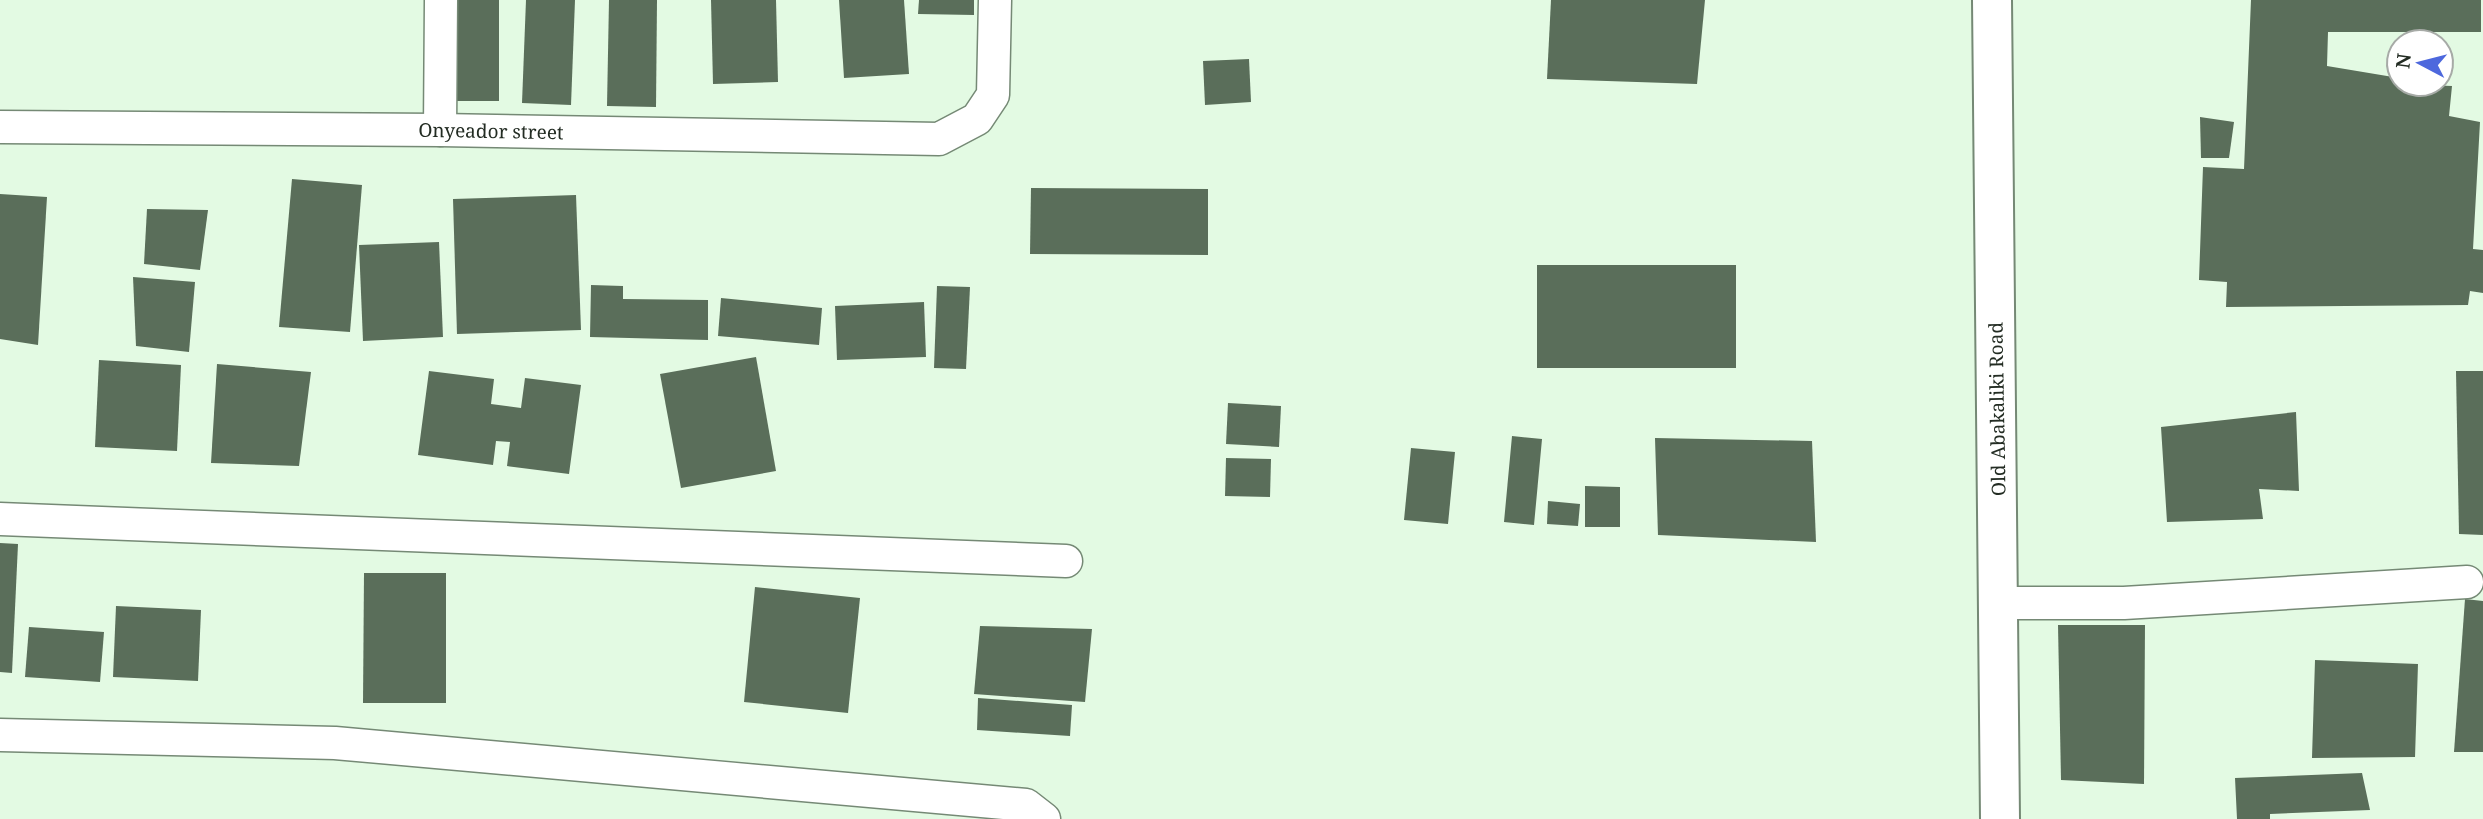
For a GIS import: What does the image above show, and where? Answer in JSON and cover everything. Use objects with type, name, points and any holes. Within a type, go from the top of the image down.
[{"type":"main road","name":"Old Abakaliki Road","points":[[1992,0],[2000,819]]},
{"type":"street","points":[[440,130],[441,0]]},
{"type":"street","name":"Onyeador street","points":[[0,127],[440,130],[939,139],[977,119],[993,95],[995,0]]},
{"type":"street","points":[[0,519],[1066,561]]},
{"type":"street","points":[[1999,603],[2124,603],[2467,582]]},
{"type":"street","points":[[0,735],[335,743],[1026,805],[1044,819]]},
{"type":"building","points":[[450,0],[499,0],[499,101],[450,101]]},
{"type":"building","points":[[526,0],[575,0],[571,105],[522,103]]},
{"type":"building","points":[[609,0],[657,0],[656,107],[607,106]]},
{"type":"building","points":[[711,0],[776,0],[778,82],[713,84]]},
{"type":"building","points":[[839,0],[904,0],[909,74],[844,78]]},
{"type":"building","points":[[919,0],[974,0],[974,15],[918,14]]},
{"type":"building","points":[[1551,0],[1705,0],[1697,84],[1547,79]]},
{"type":"building","points":[[2251,0],[2481,0],[2481,32],[2455,32],[2455,28],[2385,28],[2385,32],[2328,32],[2327,66],[2385,76],[2385,98],[2451,98],[2449,116],[2480,122],[2473,249],[2483,250],[2483,293],[2470,291],[2468,305],[2226,307],[2227,282],[2199,280],[2203,167],[2244,169]]},
{"type":"building","points":[[1249,59],[1251,102],[1205,105],[1203,61]]},
{"type":"building","points":[[2200,117],[2234,122],[2229,158],[2201,158]]},
{"type":"building","points":[[292,179],[362,185],[350,332],[279,327]]},
{"type":"building","points":[[1031,188],[1208,189],[1208,255],[1030,254]]},
{"type":"building","points":[[0,194],[47,197],[38,345],[0,339]]},
{"type":"building","points":[[576,195],[581,330],[457,334],[453,199]]},
{"type":"building","points":[[147,209],[208,210],[200,270],[144,264]]},
{"type":"building","points":[[439,242],[443,337],[363,341],[359,245]]},
{"type":"building","points":[[1537,265],[1736,265],[1736,368],[1537,368]]},
{"type":"building","points":[[133,277],[195,282],[189,352],[136,346]]},
{"type":"building","points":[[591,285],[623,286],[623,299],[708,300],[708,340],[590,337]]},
{"type":"building","points":[[937,286],[970,287],[966,369],[934,368]]},
{"type":"building","points":[[721,298],[822,308],[819,345],[718,336]]},
{"type":"building","points":[[924,302],[926,357],[837,360],[835,306]]},
{"type":"building","points":[[756,357],[776,471],[681,488],[660,374]]},
{"type":"building","points":[[99,360],[181,365],[177,451],[95,447]]},
{"type":"building","points":[[217,364],[311,372],[299,466],[211,463]]},
{"type":"building","points":[[429,371],[494,379],[491,404],[521,408],[525,378],[581,385],[569,474],[507,466],[510,442],[496,441],[493,465],[418,455]]},
{"type":"building","points":[[2456,371],[2483,371],[2483,535],[2459,534]]},
{"type":"building","points":[[1228,403],[1281,406],[1279,447],[1226,444]]},
{"type":"building","points":[[2296,412],[2299,491],[2259,489],[2263,519],[2167,522],[2161,427]]},
{"type":"building","points":[[1512,436],[1542,439],[1534,525],[1504,522]]},
{"type":"building","points":[[1655,438],[1812,441],[1816,542],[1658,535]]},
{"type":"building","points":[[1411,448],[1455,452],[1448,524],[1404,520]]},
{"type":"building","points":[[1226,458],[1271,459],[1270,497],[1225,496]]},
{"type":"building","points":[[1585,486],[1620,487],[1620,527],[1585,527]]},
{"type":"building","points":[[1548,501],[1580,504],[1578,526],[1547,524]]},
{"type":"building","points":[[0,543],[18,544],[12,673],[0,672]]},
{"type":"building","points":[[364,573],[446,573],[446,703],[363,703]]},
{"type":"building","points":[[755,587],[860,598],[848,713],[744,702]]},
{"type":"building","points":[[2465,599],[2483,601],[2483,752],[2454,752]]},
{"type":"building","points":[[116,606],[201,610],[198,681],[113,677]]},
{"type":"building","points":[[2058,625],[2145,625],[2144,784],[2061,780]]},
{"type":"building","points":[[980,626],[1092,629],[1085,702],[974,694]]},
{"type":"building","points":[[29,627],[104,632],[100,682],[25,677]]},
{"type":"building","points":[[2315,660],[2418,664],[2415,757],[2312,758]]},
{"type":"building","points":[[978,698],[1072,705],[1070,736],[977,730]]},
{"type":"building","points":[[2362,773],[2370,810],[2270,814],[2270,819],[2237,819],[2235,778]]}]
